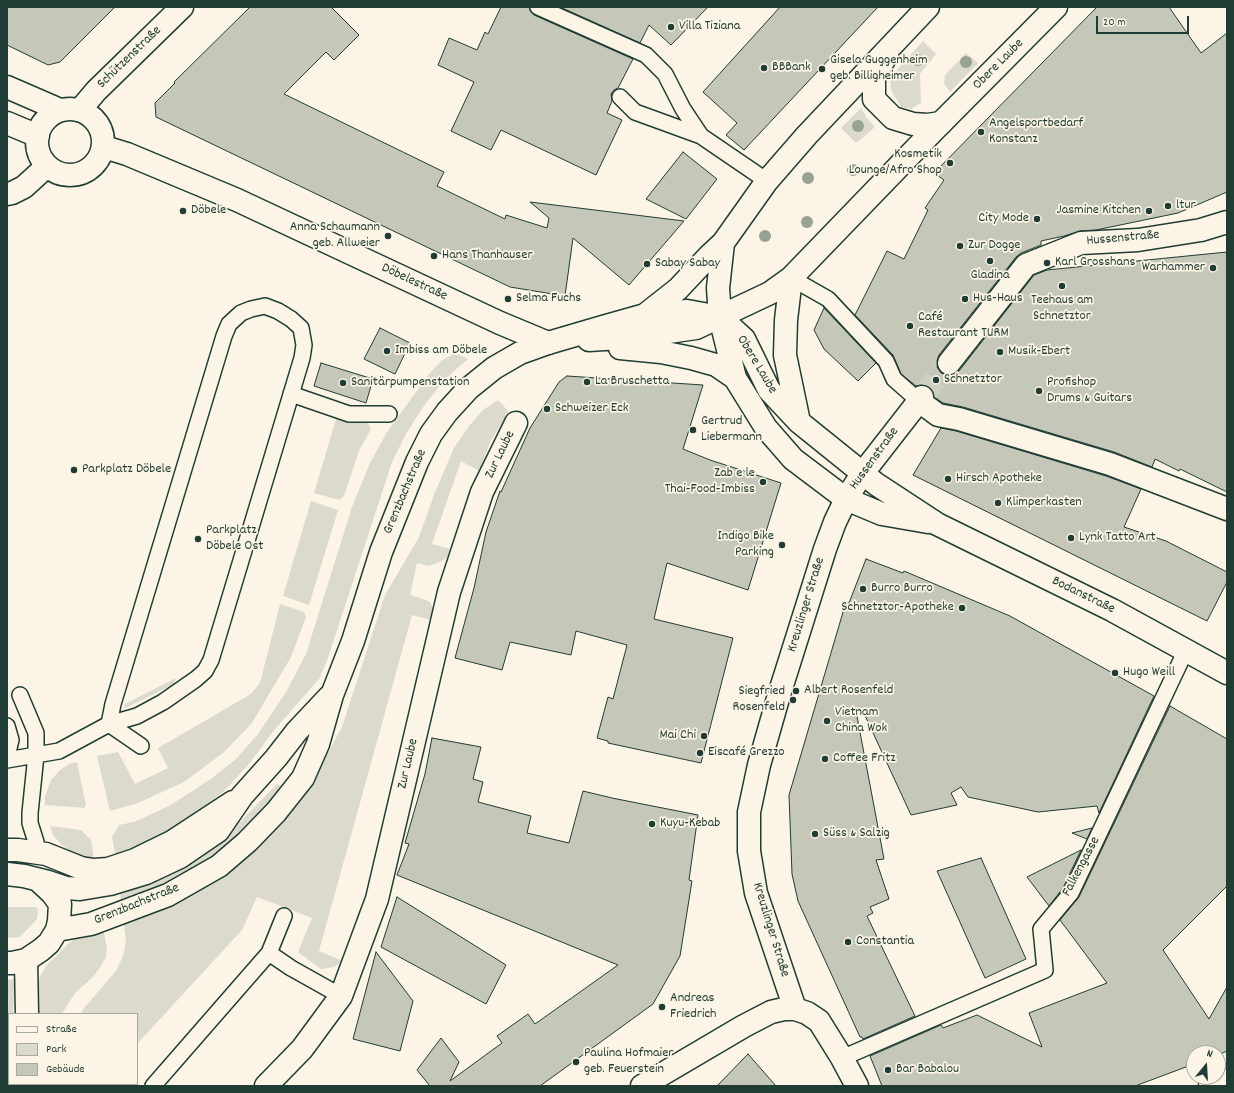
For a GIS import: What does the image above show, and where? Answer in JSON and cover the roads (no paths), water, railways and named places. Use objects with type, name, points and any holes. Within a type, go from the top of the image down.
[{"type":"street","name":"Schützenstraße","points":[[70,110],[96,91],[182,7]]},
{"type":"street","points":[[645,315],[678,289],[709,256],[723,244],[767,181],[807,135],[928,7]]},
{"type":"street","name":"Obere Laube","points":[[862,474],[799,422],[769,390],[744,339],[720,317],[770,293],[791,278],[1056,7]]},
{"type":"street","points":[[889,50],[874,78],[874,98],[893,118],[913,124],[926,125],[941,123]]},
{"type":"street","points":[[7,87],[70,110],[90,115],[98,124],[103,135],[104,146],[99,158],[92,167],[81,173],[69,175],[57,172],[47,166],[37,147],[38,136],[42,125],[50,116],[70,110]]},
{"type":"street","points":[[7,123],[38,136]]},
{"type":"street","name":"Döbelestraße","points":[[104,146],[127,154],[237,200],[500,323],[548,342],[661,352],[716,365],[735,378]]},
{"type":"street","points":[[7,194],[24,187],[47,166]]},
{"type":"street","name":"Hussenstraße","points":[[949,363],[1026,265],[1081,243],[1138,240],[1201,230],[1227,222]]},
{"type":"street","name":"Bodanstraße","points":[[723,244],[718,288],[720,317],[735,378],[766,428],[793,459],[846,499],[882,514],[937,524]]},
{"type":"street","name":"Obere Laube","points":[[791,278],[786,320],[785,355],[799,422]]},
{"type":"street","points":[[548,342],[645,315],[687,311],[720,317]]},
{"type":"street","name":"Döbelestraße","points":[[548,342],[634,337],[678,331],[696,328],[720,317]]},
{"type":"street","name":"Grenzbachstraße","points":[[57,930],[91,924],[168,895],[219,866],[247,842],[276,812],[303,778],[318,744],[332,695],[353,641],[381,552],[417,462],[431,434],[447,412],[468,389],[494,368],[520,353],[548,342]]},
{"type":"street","points":[[921,399],[938,415],[959,419],[1110,464],[1227,509]]},
{"type":"street","name":"Hussenstraße","points":[[846,499],[862,474],[921,399]]},
{"type":"street","name":"Zur Laube","points":[[266,1086],[302,1049],[342,996],[377,899],[449,592],[482,492],[516,423]]},
{"type":"street","name":"Bodanstraße","points":[[862,474],[937,524],[1112,610],[1227,673]]},
{"type":"street","name":"Kreuzlinger Straße","points":[[795,1009],[756,893],[749,850],[749,812],[759,765],[825,549],[835,522],[846,499]]},
{"type":"street","name":"Grenzbachstraße","points":[[7,874],[24,876],[66,888],[80,890],[110,884],[146,873],[180,857],[218,831],[242,796],[276,758],[297,731],[332,695]]},
{"type":"street","name":"Grenzbachstraße","points":[[7,850],[36,852],[46,854],[81,868],[108,870],[136,860],[172,842],[242,796]]},
{"type":"street","points":[[27,1013],[17,961],[41,950],[49,942],[57,930],[60,904],[52,893],[37,879],[36,852]]},
{"type":"street","points":[[642,1086],[744,1026],[770,1012],[784,1009],[795,1009],[807,1013],[819,1021],[857,1086]]},
{"type":"street","points":[[1210,1086],[1227,1080]]},
{"type":"lane","points":[[538,7],[646,55],[665,74],[683,109],[701,136]]},
{"type":"lane","points":[[620,97],[635,112],[701,136],[767,181]]},
{"type":"lane","points":[[791,278],[828,299],[886,361],[894,379],[921,399]]},
{"type":"lane","points":[[7,760],[59,751],[109,724],[137,716],[163,702],[196,680],[205,671],[211,660],[302,358],[304,345],[301,328],[291,319],[278,311],[265,306],[241,313],[229,324],[224,336],[113,704],[109,724]]},
{"type":"lane","points":[[291,394],[349,414],[389,414]]},
{"type":"lane","name":"Falkengasse","points":[[842,1058],[1045,970],[1041,929],[1071,893],[1186,650]]},
{"type":"lane","points":[[20,695],[36,733],[36,755],[30,818],[30,823],[36,842],[36,852]]},
{"type":"lane","points":[[109,724],[141,746]]},
{"type":"lane","points":[[7,726],[11,740],[7,756]]},
{"type":"lane","points":[[153,1086],[269,953],[284,916]]},
{"type":"lane","points":[[269,953],[291,968],[342,996]]},
{"type":"tunnel","points":[[922,397],[949,363]]},
{"type":"place","name":"Villa Tiziana","points":[[671,27]]},
{"type":"place","name":"BBBank","points":[[764,68]]},
{"type":"place","name":"Gisela Guggenheim geb. Billigheimer","points":[[822,69]]},
{"type":"place","name":"Angelsportbedarf Konstanz","points":[[981,132]]},
{"type":"place","name":"Kosmetik Lounge/Afro Shop","points":[[950,163]]},
{"type":"place","name":"ltur","points":[[1168,206]]},
{"type":"place","name":"Döbele","points":[[183,211]]},
{"type":"place","name":"Jasmine Kitchen","points":[[1149,211]]},
{"type":"place","name":"City Mode","points":[[1037,219]]},
{"type":"place","name":"Anna Schaumann geb. Allweier","points":[[388,236]]},
{"type":"place","name":"Zur Dogge","points":[[960,246]]},
{"type":"place","name":"Hans Thanhauser","points":[[434,256]]},
{"type":"place","name":"Gladina","points":[[990,261]]},
{"type":"place","name":"Karl Grosshans","points":[[1047,263]]},
{"type":"place","name":"Sabay Sabay","points":[[647,264]]},
{"type":"place","name":"Warhammer","points":[[1213,268]]},
{"type":"place","name":"Teehaus am Schnetztor","points":[[1062,286]]},
{"type":"place","name":"Selma Fuchs","points":[[508,299]]},
{"type":"place","name":"Hus-Haus","points":[[965,299]]},
{"type":"place","name":"Café Restaurant TURM","points":[[910,326]]},
{"type":"place","name":"Imbiss am Döbele","points":[[387,351]]},
{"type":"place","name":"Musik-Ebert","points":[[1000,352]]},
{"type":"place","name":"Schnetztor","points":[[936,380]]},
{"type":"place","name":"La Bruschetta","points":[[587,382]]},
{"type":"place","name":"Sanitärpumpenstation","points":[[343,383]]},
{"type":"place","name":"Profishop Drums & Guitars","points":[[1039,391]]},
{"type":"place","name":"Schweizer Eck","points":[[547,409]]},
{"type":"place","name":"Gertrud Liebermann","points":[[693,430]]},
{"type":"place","name":"Parkplatz Döbele","points":[[74,470]]},
{"type":"place","name":"Hirsch Apotheke","points":[[948,479]]},
{"type":"place","name":"Zab e le Thai-Food-Imbiss","points":[[763,482]]},
{"type":"place","name":"Klimperkasten","points":[[998,503]]},
{"type":"place","name":"Lynk Tatto Art","points":[[1071,538]]},
{"type":"place","name":"Parkplatz Döbele Ost","points":[[198,539]]},
{"type":"place","name":"Indigo Bike Parking","points":[[782,545]]},
{"type":"place","name":"Burro Burro","points":[[863,589]]},
{"type":"place","name":"Schnetztor-Apotheke","points":[[962,608]]},
{"type":"place","name":"Hugo Weill","points":[[1115,673]]},
{"type":"place","name":"Albert Rosenfeld","points":[[796,691]]},
{"type":"place","name":"Siegfried Rosenfeld","points":[[793,700]]},
{"type":"place","name":"Vietnam China Wok","points":[[827,721]]},
{"type":"place","name":"Mai Chi","points":[[704,736]]},
{"type":"place","name":"Eiscafé Grezzo","points":[[700,753]]},
{"type":"place","name":"Coffee Fritz","points":[[825,759]]},
{"type":"place","name":"Kuyu-Kebab","points":[[652,824]]},
{"type":"place","name":"Süss & Salzig","points":[[815,834]]},
{"type":"place","name":"Constantia","points":[[848,942]]},
{"type":"place","name":"Andreas Friedrich","points":[[662,1007]]},
{"type":"place","name":"Paulina Hofmaier geb. Feuerstein","points":[[576,1062]]},
{"type":"place","name":"Bar Babalou","points":[[888,1070]]}]
